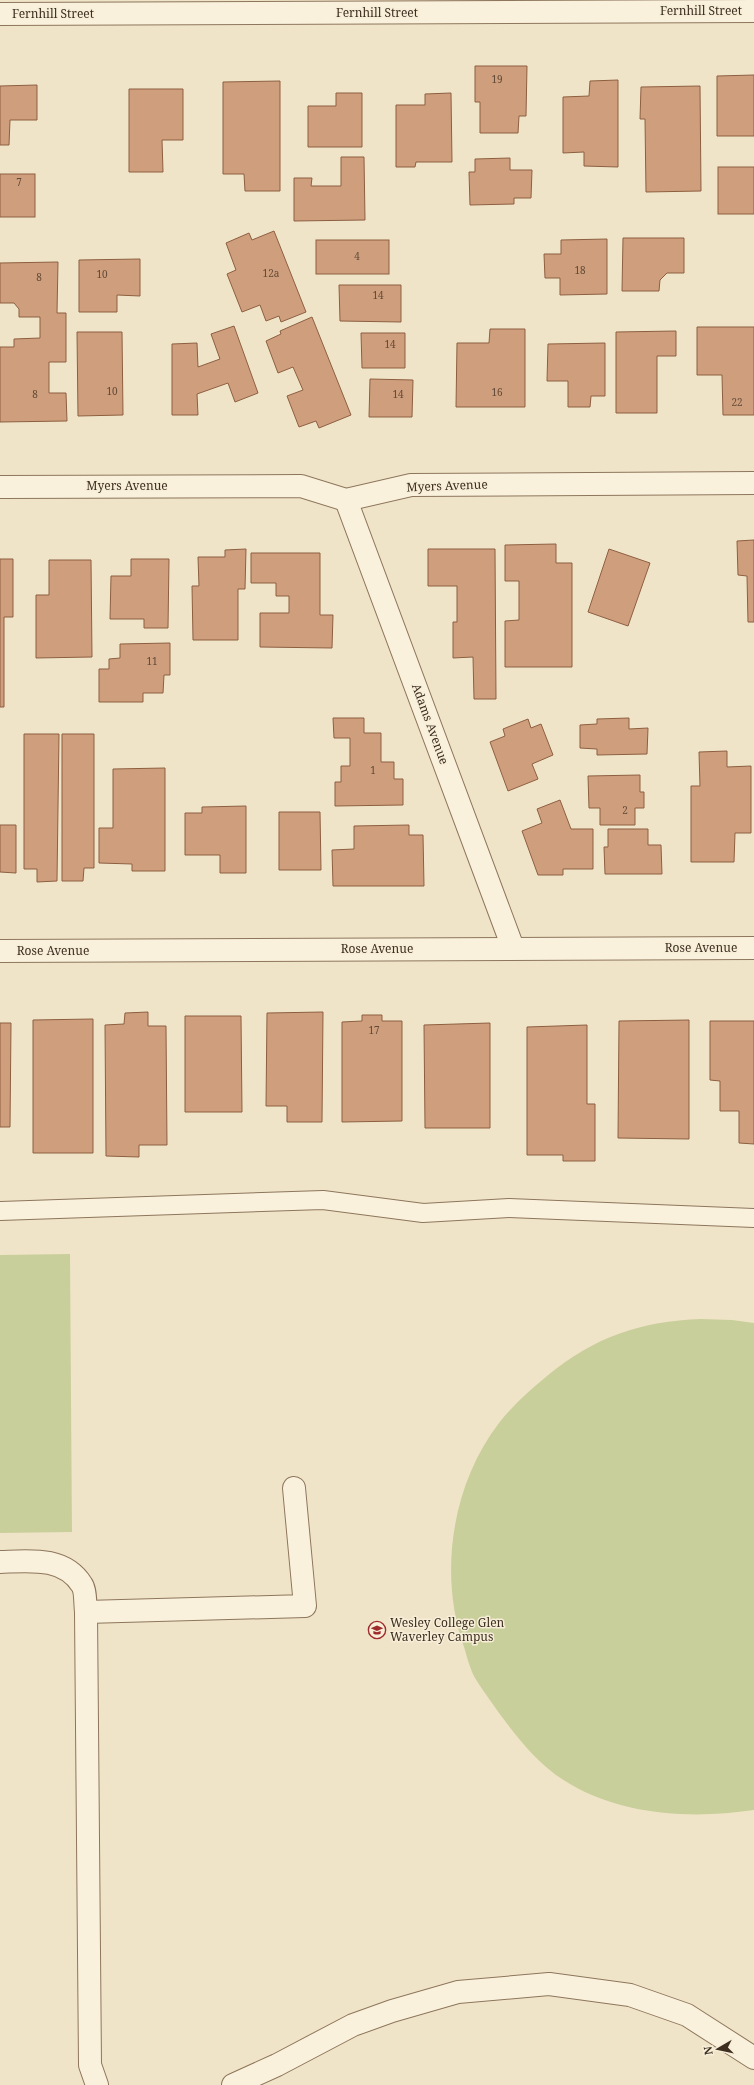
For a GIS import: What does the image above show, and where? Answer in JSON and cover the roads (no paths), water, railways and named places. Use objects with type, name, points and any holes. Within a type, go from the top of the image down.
[{"type":"street","name":"Fernhill Street","points":[[0,14],[754,11]]},
{"type":"street","name":"Myers Avenue","points":[[0,486],[301,486],[346,500],[411,485],[754,483]]},
{"type":"street","name":"Adams Avenue","points":[[346,500],[513,948]]},
{"type":"street","name":"Rose Avenue","points":[[0,951],[754,948]]},
{"type":"street","points":[[86,1612],[305,1606],[294,1488]]},
{"type":"street","points":[[0,1562],[41,1561],[63,1566],[82,1585],[86,1612],[90,2065],[96,2085]]},
{"type":"street","points":[[233,2085],[277,2066],[353,2026],[392,2011],[458,1992],[548,1984],[630,1995],[687,2015],[754,2058]]},
{"type":"lane","points":[[0,1210],[323,1200],[423,1213],[509,1208],[754,1218]]},
{"type":"place","name":"Wesley College Glen Waverley Campus","points":[[377,1630]]}]
